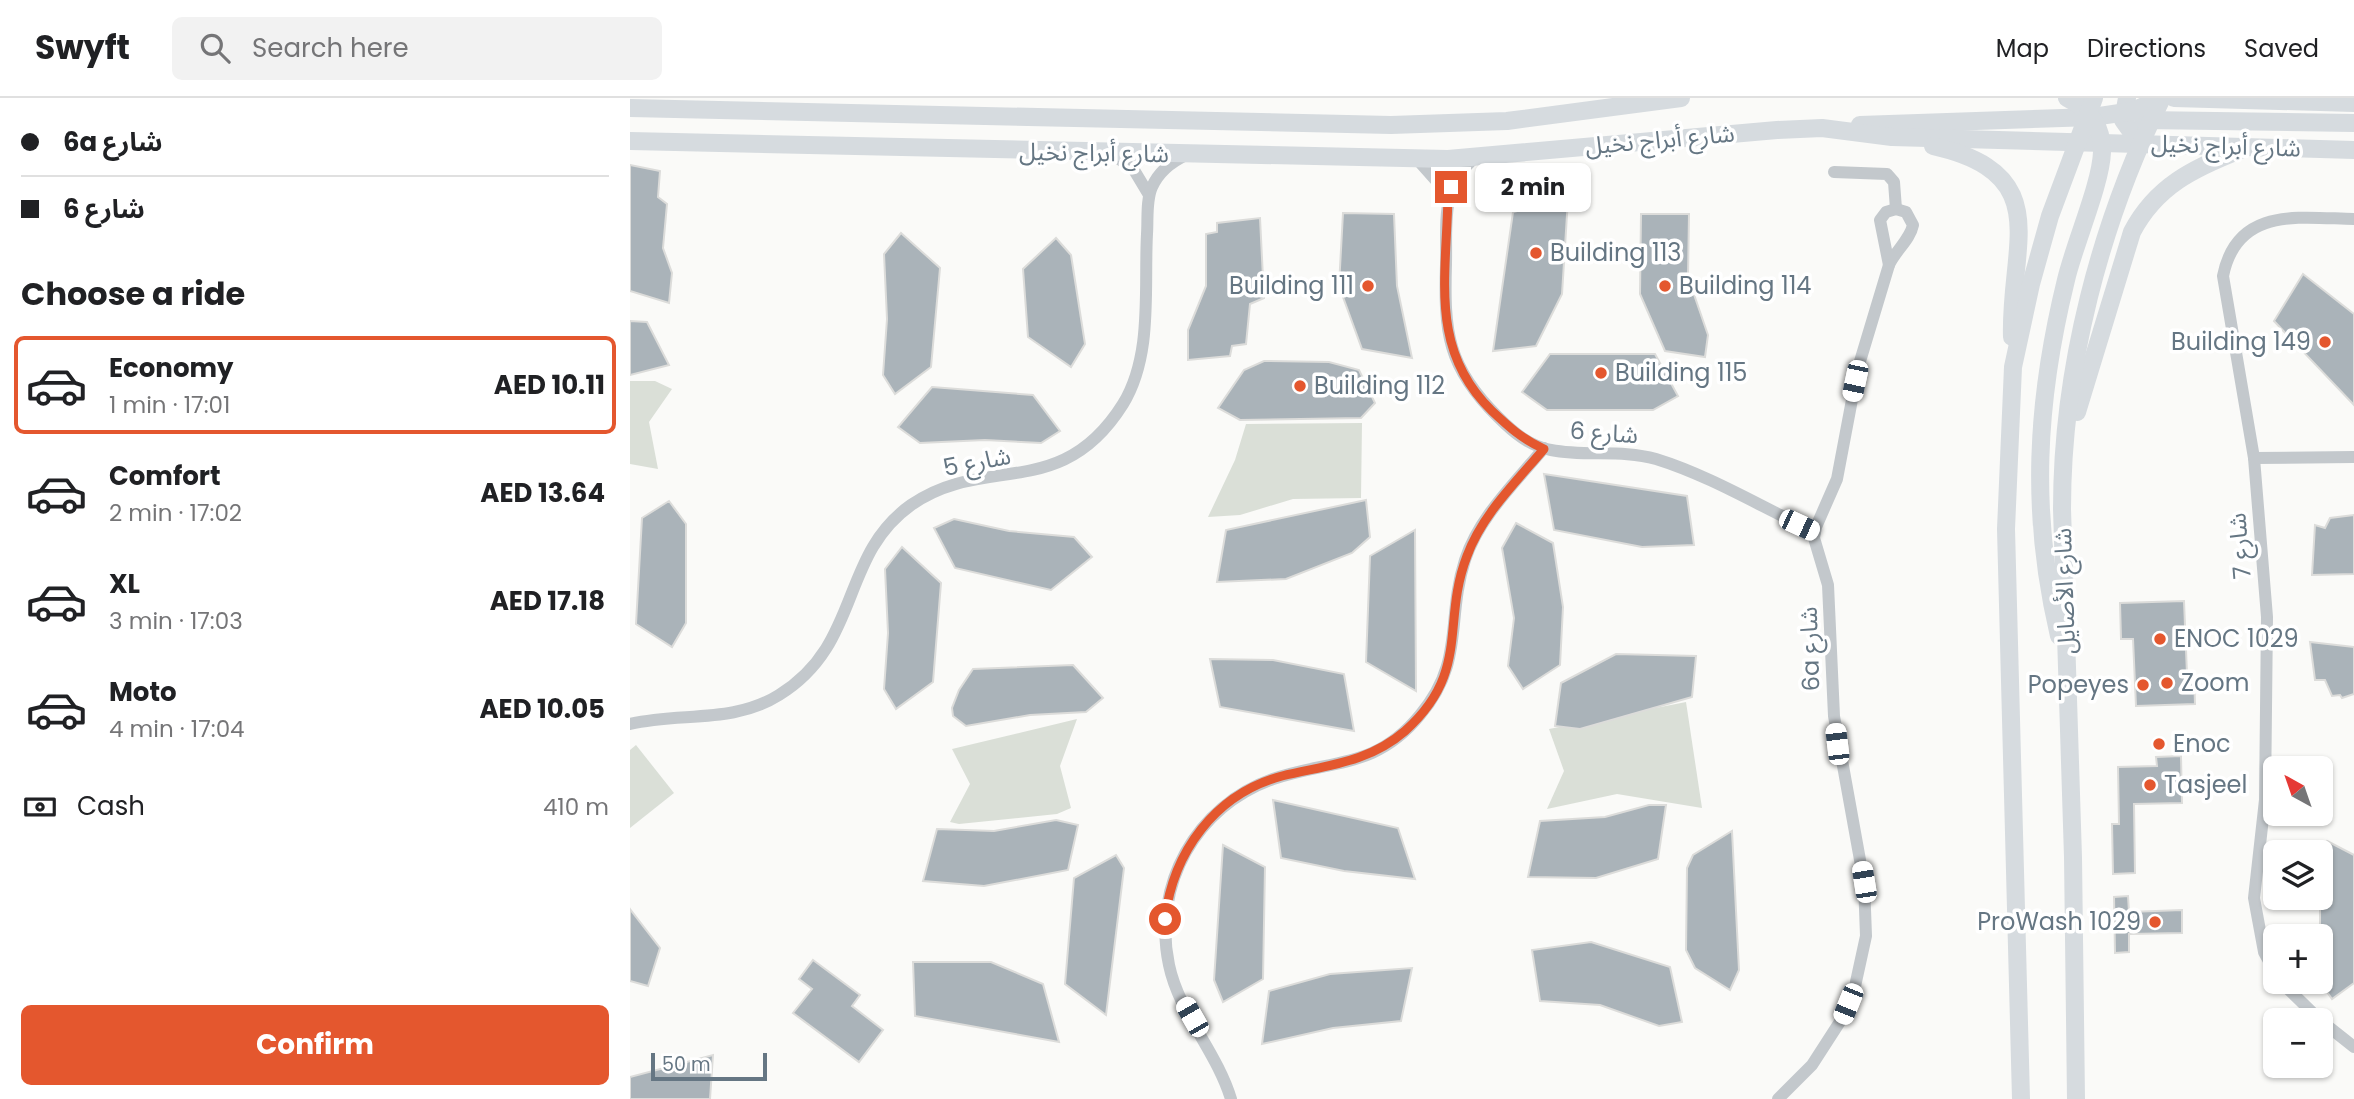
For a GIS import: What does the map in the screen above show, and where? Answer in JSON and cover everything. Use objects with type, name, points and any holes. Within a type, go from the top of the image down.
[{"type":"main road","name":"شارع أبراج نخيل","points":[[630,108],[1391,125],[1507,121],[1681,98]]},
{"type":"main road","points":[[2067,98],[2092,114],[2101,144],[2099,169],[2081,226],[2057,321],[2040,456],[2042,550],[2068,673]]},
{"type":"main road","points":[[1822,128],[2092,114],[2143,108],[2162,98]]},
{"type":"main road","name":"شارع الأصايل","points":[[2076,1099],[2068,673],[2062,509],[2065,452],[2079,343],[2109,231],[2140,144],[2162,98]]},
{"type":"main road","name":"شارع أبراج نخيل","points":[[2174,98],[2354,102]]},
{"type":"main road","points":[[2346,98],[2354,102]]},
{"type":"main road","points":[[2124,110],[2151,120],[2354,123]]},
{"type":"main road","points":[[2124,110],[2140,144]]},
{"type":"main road","points":[[2014,367],[2031,284],[2050,216],[2078,142],[2092,114]]},
{"type":"main road","name":"شارع أبراج نخيل","points":[[630,141],[1418,159],[1476,157],[1822,128],[1892,137],[2354,149]]},
{"type":"main road","points":[[1892,137],[1976,158],[1992,169],[2015,199],[2020,238],[2012,304],[2014,367],[2006,529],[2021,1099]]},
{"type":"main road","points":[[2065,452],[2132,232],[2141,214],[2156,197],[2189,171],[2247,148]]},
{"type":"street","points":[[1111,153],[1134,170],[1149,195],[1163,170],[1186,155]]},
{"type":"street","points":[[1418,159],[1448,194],[1460,174],[1476,157]]},
{"type":"street","points":[[1834,172],[1887,174],[1894,182],[1896,209]]},
{"type":"street","name":"شارع 6","points":[[1448,194],[1445,316],[1453,357],[1469,386],[1515,433],[1544,449],[1627,453],[1657,460],[1815,532]]},
{"type":"street","name":"شارع 5","points":[[630,724],[740,712],[775,698],[806,675],[830,646],[868,553],[897,517],[912,505],[946,487],[1027,473],[1053,465],[1081,449],[1099,433],[1124,401],[1140,361],[1149,195]]},
{"type":"street","points":[[1815,532],[1837,479],[1858,368],[1889,265],[1899,247],[1910,235],[1913,225],[1906,212],[1896,209],[1886,212],[1880,220],[1889,265]]},
{"type":"street","name":"شارع 7","points":[[2263,948],[2254,898],[2265,800],[2269,690],[2267,617],[2253,458],[2223,290],[2225,264],[2239,239],[2265,222],[2283,218],[2354,219]]},
{"type":"street","points":[[1231,1099],[1221,1072],[1179,993],[1170,969],[1165,919],[1171,886],[1182,858],[1209,820],[1246,791],[1280,777],[1364,757],[1393,741],[1419,717],[1448,669],[1461,574],[1470,547],[1491,513],[1544,449]]},
{"type":"street","points":[[2253,458],[2354,457]]},
{"type":"street","name":"6a شارع","points":[[1778,1099],[1812,1066],[1843,1017],[1859,973],[1866,936],[1864,882],[1834,716],[1828,585],[1816,550],[1815,532]]},
{"type":"street","points":[[2293,994],[2308,1008]]},
{"type":"street","points":[[2333,1030],[2354,1047]]},
{"type":"shaded area","points":[[630,381],[655,381],[672,389],[649,422],[658,469],[630,464]]},
{"type":"shaded area","points":[[1362,423],[1361,498],[1293,499],[1240,515],[1208,517],[1235,460],[1246,424]]},
{"type":"shaded area","points":[[1686,702],[1702,808],[1617,794],[1547,809],[1564,771],[1549,729]]},
{"type":"shaded area","points":[[1077,719],[1060,766],[1071,808],[1057,814],[959,824],[950,822],[970,784],[952,749]]},
{"type":"shaded area","points":[[636,745],[674,793],[630,828],[630,750]]},
{"type":"building","points":[[630,165],[660,171],[658,197],[667,204],[663,248],[672,273],[669,303],[630,291]]},
{"type":"building","name":"Building 113","points":[[1568,199],[1562,294],[1536,346],[1493,351],[1513,212]]},
{"type":"building","name":"Building 111","points":[[1343,213],[1394,214],[1397,286],[1412,358],[1362,349],[1339,286]]},
{"type":"building","name":"Building 114","points":[[1641,214],[1689,214],[1688,277],[1708,335],[1705,357],[1665,351],[1640,294]]},
{"type":"building","points":[[1260,218],[1264,298],[1250,304],[1246,344],[1232,346],[1230,356],[1188,360],[1188,330],[1206,286],[1206,234],[1217,232],[1217,223]]},
{"type":"building","points":[[901,233],[940,268],[931,367],[895,394],[883,375],[887,319],[884,254]]},
{"type":"building","points":[[1056,238],[1071,255],[1085,344],[1071,367],[1028,337],[1023,269]]},
{"type":"building","name":"Building 149","points":[[2303,274],[2354,314],[2354,405],[2274,321]]},
{"type":"building","points":[[630,321],[647,322],[669,365],[630,375]]},
{"type":"building","name":"Building 115","points":[[1550,354],[1655,354],[1678,396],[1653,410],[1547,410],[1522,392]]},
{"type":"building","name":"Building 112","points":[[1264,361],[1329,362],[1359,370],[1375,403],[1361,418],[1240,420],[1218,408],[1244,370]]},
{"type":"building","points":[[932,387],[1033,395],[1060,431],[1041,443],[985,440],[920,443],[898,427]]},
{"type":"building","points":[[1544,474],[1687,496],[1694,545],[1642,547],[1554,530]]},
{"type":"building","points":[[1366,500],[1370,537],[1352,553],[1286,579],[1217,582],[1226,530]]},
{"type":"building","points":[[669,501],[686,524],[686,623],[672,647],[636,624],[642,518]]},
{"type":"building","points":[[2354,515],[2354,574],[2312,575],[2315,525],[2325,528],[2330,518]]},
{"type":"building","points":[[954,519],[1009,531],[1074,537],[1092,557],[1051,590],[955,568],[934,528]]},
{"type":"building","points":[[1516,523],[1553,543],[1563,607],[1560,665],[1523,689],[1508,666],[1514,618],[1502,548]]},
{"type":"building","points":[[1415,530],[1416,691],[1366,662],[1370,556]]},
{"type":"building","points":[[902,547],[941,583],[933,682],[896,709],[884,689],[888,633],[885,569]]},
{"type":"building","name":"ENOC 1029","points":[[2184,601],[2187,674],[2194,674],[2195,704],[2136,706],[2133,639],[2121,639],[2120,603]]},
{"type":"building","points":[[2310,642],[2354,647],[2354,694],[2342,698],[2340,695],[2332,696],[2325,680],[2315,680]]},
{"type":"building","points":[[1616,654],[1696,656],[1692,697],[1580,729],[1555,726],[1561,683]]},
{"type":"building","points":[[1210,659],[1273,660],[1344,674],[1354,731],[1220,707]]},
{"type":"building","points":[[1073,665],[1103,698],[1086,712],[1030,715],[966,726],[953,716],[952,708],[959,690],[973,669]]},
{"type":"building","name":"Tasjeel","points":[[2181,756],[2182,803],[2134,804],[2135,873],[2113,874],[2112,824],[2119,824],[2118,767],[2157,766],[2156,757]]},
{"type":"building","points":[[1273,800],[1398,828],[1415,879],[1344,871],[1281,858]]},
{"type":"building","points":[[1649,805],[1666,805],[1658,859],[1596,878],[1528,877],[1540,821],[1605,817]]},
{"type":"building","points":[[1056,820],[1078,825],[1068,870],[984,886],[923,881],[937,829],[994,831]]},
{"type":"building","points":[[1732,831],[1739,970],[1730,990],[1695,968],[1686,950],[1687,868],[1693,855]]},
{"type":"building","points":[[2333,844],[2354,855],[2354,983],[2332,999],[2328,994],[2333,994],[2333,924],[2320,924],[2320,910],[2333,910]]},
{"type":"building","points":[[1223,845],[1265,867],[1263,979],[1223,1002],[1214,980]]},
{"type":"building","points":[[1116,855],[1124,868],[1106,1015],[1065,984],[1074,878]]},
{"type":"building","points":[[2128,896],[2129,912],[2182,910],[2182,933],[2129,934],[2129,952],[2115,953],[2114,897]]},
{"type":"building","points":[[630,909],[660,948],[648,986],[630,981]]},
{"type":"building","points":[[1591,942],[1670,967],[1682,1022],[1659,1026],[1600,1005],[1540,1001],[1532,950]]},
{"type":"building","points":[[813,960],[860,995],[852,1006],[883,1030],[859,1062],[793,1013],[812,989],[799,979]]},
{"type":"building","points":[[913,962],[991,962],[1043,984],[1059,1042],[915,1016]]},
{"type":"building","points":[[1412,968],[1401,1021],[1333,1028],[1262,1044],[1269,991],[1330,974]]},
{"type":"building","points":[[713,1055],[710,1099],[630,1099],[630,1077]]},
{"type":"place","name":"Building 113","points":[[1536,253]]},
{"type":"place","name":"Building 111","points":[[1368,286]]},
{"type":"place","name":"Building 114","points":[[1665,286]]},
{"type":"place","name":"Building 149","points":[[2325,342]]},
{"type":"place","name":"Building 115","points":[[1601,373]]},
{"type":"place","name":"Building 112","points":[[1300,386]]},
{"type":"place","name":"ENOC 1029","points":[[2160,639]]},
{"type":"place","name":"Zoom","points":[[2167,683]]},
{"type":"place","name":"Popeyes","points":[[2143,685]]},
{"type":"place","name":"Enoc","points":[[2159,744]]},
{"type":"place","name":"Tasjeel","points":[[2150,785]]},
{"type":"place","name":"ProWash 1029","points":[[2155,922]]},
{"type":"route","points":[[1165,919],[1171,886],[1182,858],[1197,833],[1221,808],[1246,791],[1274,779],[1364,757],[1393,741],[1419,717],[1448,669],[1461,574],[1470,547],[1491,513],[1544,449],[1515,433],[1483,403],[1463,377],[1453,357],[1446,327],[1445,303],[1448,194],[1451,187]]}]
